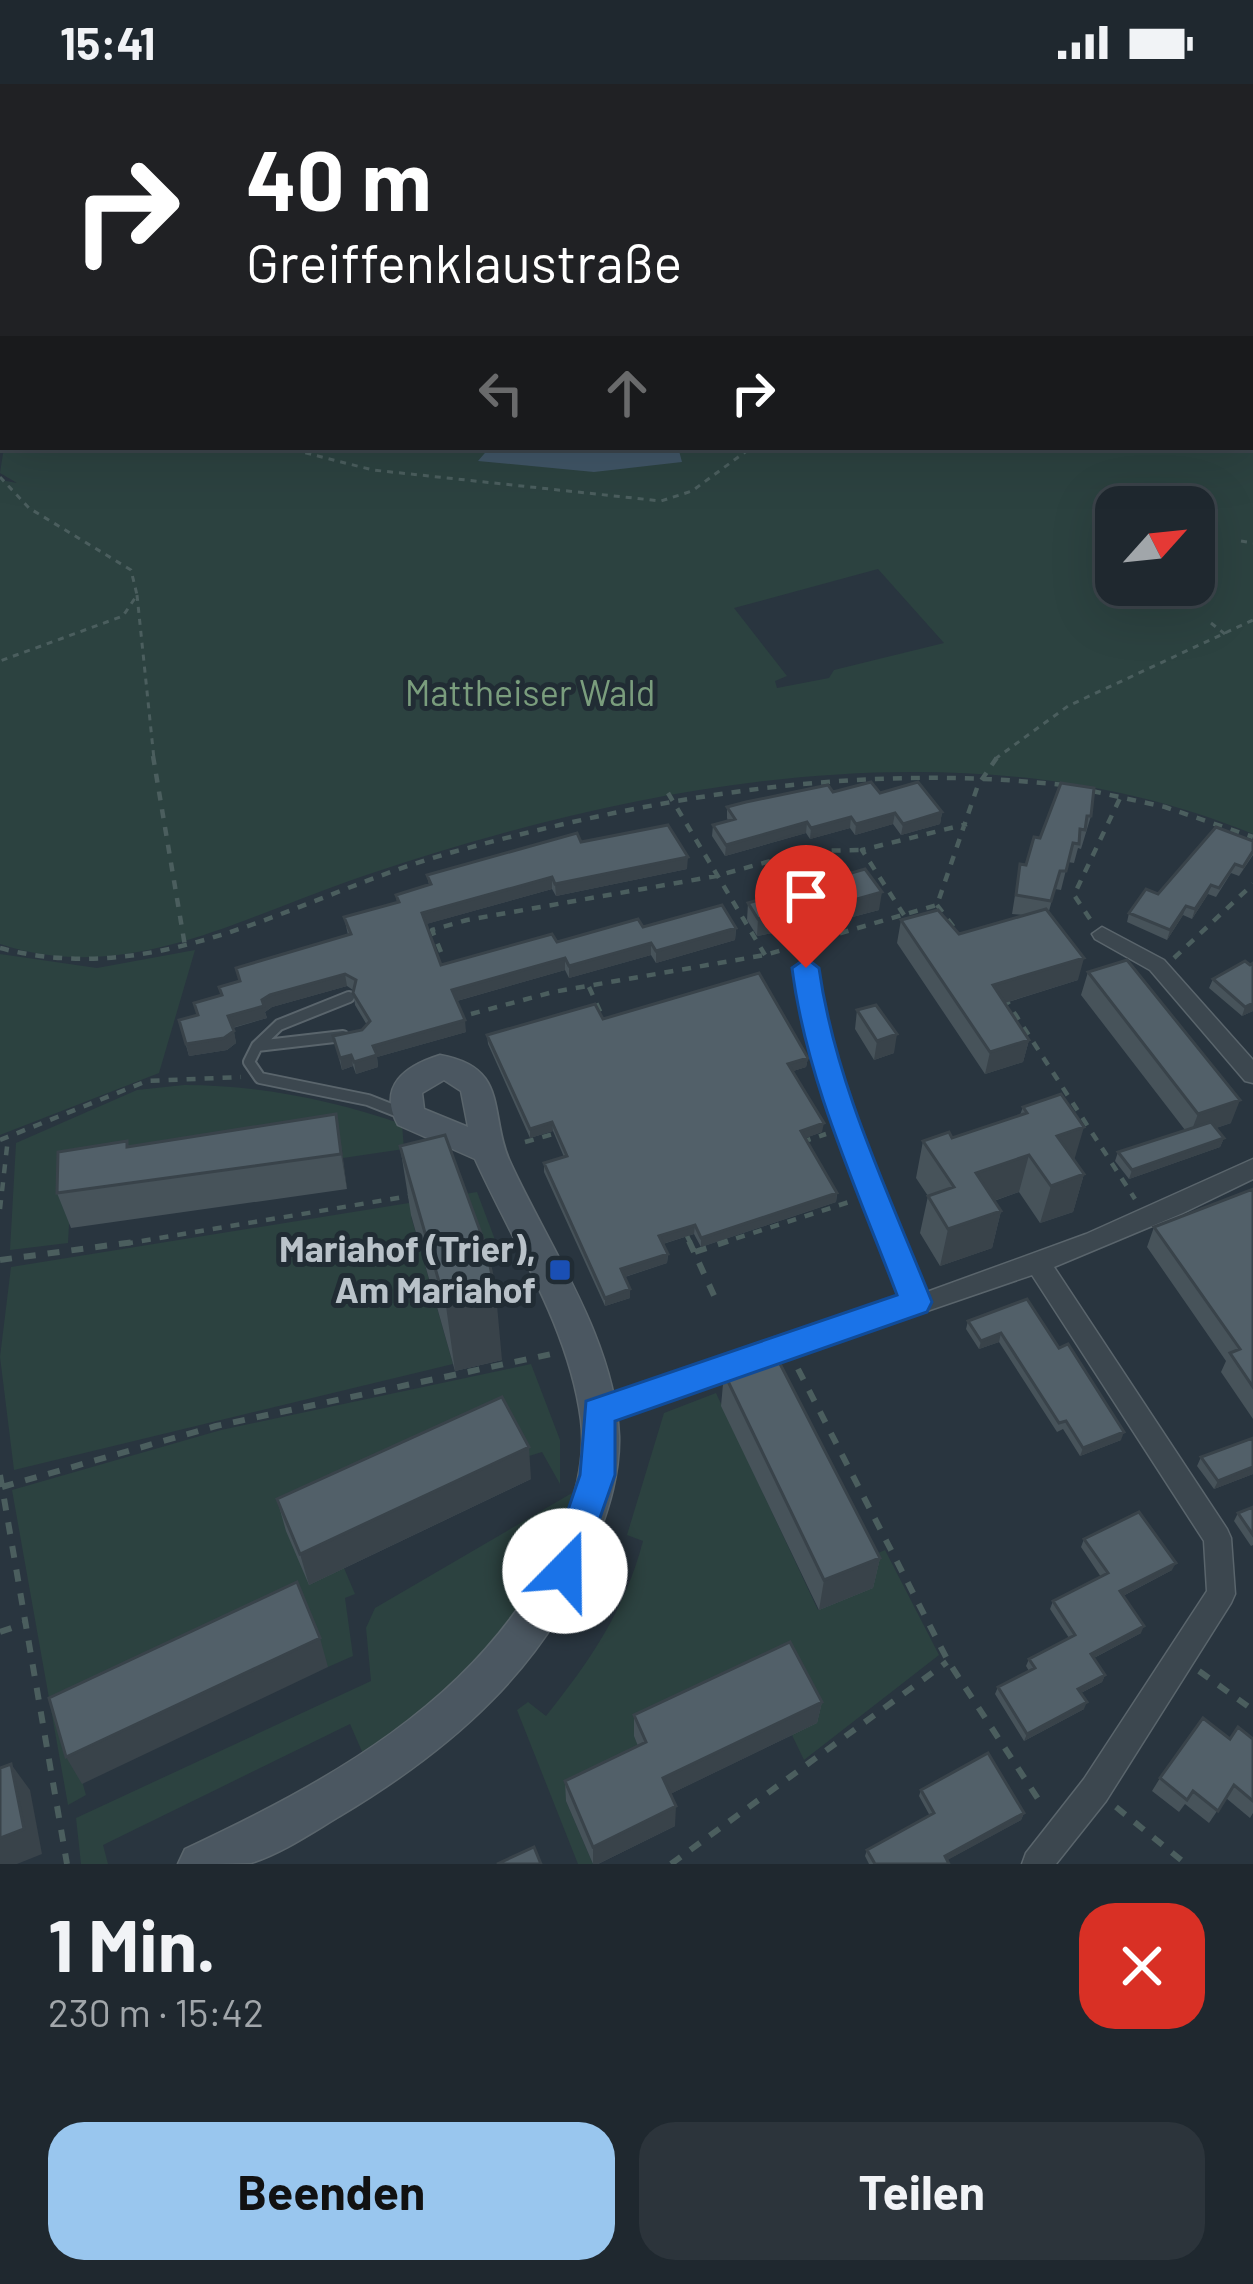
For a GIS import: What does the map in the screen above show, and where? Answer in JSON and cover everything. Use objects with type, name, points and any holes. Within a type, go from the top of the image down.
[{"type":"street","points":[[1102,934],[1157,965],[1253,1075]]},
{"type":"street","points":[[806,968],[810,1004],[848,1126],[916,1302]]},
{"type":"street","points":[[200,1864],[364,1779],[412,1748],[491,1677],[544,1611],[580,1536],[598,1475],[598,1412],[586,1366],[506,1146],[480,1093],[460,1071],[440,1067],[411,1081],[404,1094],[410,1116],[506,1146]]},
{"type":"street","points":[[598,1412],[1150,1220],[1253,1168]]},
{"type":"street","points":[[1037,1262],[1216,1538],[1221,1594],[1095,1790],[1037,1864]]},
{"type":"lane","points":[[349,997],[279,1025],[256,1046],[249,1063],[260,1078],[368,1100],[410,1116]]},
{"type":"lane","points":[[256,1046],[362,1033]]},
{"type":"path","points":[[294,450],[373,470],[661,501],[692,491],[748,450]]},
{"type":"path","points":[[0,477],[29,508],[130,570],[144,703],[185,946]]},
{"type":"path","points":[[1241,541],[1253,543]]},
{"type":"path","points":[[0,661],[123,616],[136,595]]},
{"type":"path","points":[[938,905],[983,774],[1050,716],[1252,621]]},
{"type":"path","points":[[1211,623],[1225,634]]},
{"type":"path","points":[[0,948],[77,962],[185,946],[355,883],[512,837],[671,801],[831,777],[983,774],[1070,787]]},
{"type":"path","points":[[1087,790],[1253,837]]},
{"type":"path","points":[[668,793],[765,955]]},
{"type":"path","points":[[1081,907],[1074,895],[1121,796]]},
{"type":"path","points":[[441,952],[432,931],[506,907],[718,875],[816,850],[862,850],[968,824]]},
{"type":"path","points":[[862,850],[904,915]]},
{"type":"path","points":[[1157,965],[1178,956],[1253,884]]},
{"type":"path","points":[[471,1014],[765,955],[938,905]]},
{"type":"path","points":[[938,905],[964,941]]},
{"type":"path","points":[[589,987],[608,1028]]},
{"type":"path","points":[[1002,995],[1150,1220]]},
{"type":"path","points":[[0,1209],[4,1139],[147,1082],[260,1078]]},
{"type":"path","points":[[506,1146],[566,1131]]},
{"type":"path","points":[[783,1148],[824,1135]]},
{"type":"path","points":[[0,1260],[54,1256],[431,1192]]},
{"type":"path","points":[[695,1252],[841,1204]]},
{"type":"path","points":[[678,1219],[717,1302]]},
{"type":"path","points":[[785,1347],[948,1661],[1061,1833]]},
{"type":"path","points":[[2,1487],[216,1426],[558,1352]]},
{"type":"path","points":[[0,1475],[67,1864]]},
{"type":"path","points":[[0,1632],[24,1623]]},
{"type":"path","points":[[1181,1656],[1253,1709]]},
{"type":"path","points":[[670,1864],[948,1661]]},
{"type":"path","points":[[1095,1790],[1186,1864]]},
{"type":"green space","name":"Mattheiser Wald","points":[[4,450],[1253,450],[1253,834],[1144,798],[1031,778],[916,772],[800,777],[683,793],[569,816],[457,846],[221,929],[135,953],[46,955],[0,944],[0,480],[17,483],[0,473]],"holes":[[[878,569],[944,643],[834,670],[829,678],[777,688],[775,681],[787,676],[734,608]]]},
{"type":"green space","points":[[195,950],[159,1073],[0,1135],[0,954],[97,968]]},
{"type":"green space","points":[[184,1085],[267,1091],[376,1115],[402,1124],[404,1149],[343,1158],[342,1150],[71,1187],[68,1243],[10,1250],[16,1143],[137,1090]]},
{"type":"green space","points":[[477,1192],[503,1261],[474,1267],[411,1216],[453,1364],[14,1470],[0,1357],[11,1267]]},
{"type":"green space","points":[[531,1364],[560,1440],[560,1484],[542,1452],[287,1530],[309,1584],[344,1568],[355,1594],[345,1598],[353,1656],[328,1667],[66,1726],[86,1795],[68,1805],[12,1490],[221,1430]]},
{"type":"green space","points":[[716,1393],[818,1610],[860,1561],[885,1550],[939,1655],[804,1760],[792,1735],[646,1763],[566,1801],[593,1864],[578,1864],[517,1710],[528,1702],[546,1716],[591,1655],[616,1612],[643,1541],[627,1535],[664,1413]]},
{"type":"green space","points":[[572,1493],[560,1547],[525,1609],[475,1663],[364,1756],[350,1724],[103,1845],[108,1864],[81,1864],[76,1818],[371,1681],[366,1628],[375,1608]]},
{"type":"water","points":[[487,450],[679,450],[682,462],[594,472],[478,461]]},
{"type":"building","points":[[871,782],[880,793],[918,782],[942,812],[903,824],[895,813],[856,824],[851,817],[811,828],[807,822],[726,845],[713,825],[735,819],[727,807],[828,785],[833,792]]},
{"type":"building","points":[[1061,783],[1094,788],[1091,816],[1087,816],[1085,830],[1080,829],[1079,844],[1073,843],[1051,901],[1016,895],[1020,864],[1026,865],[1034,837],[1040,838]]},
{"type":"building","points":[[668,825],[688,857],[555,884],[552,877],[422,913],[441,965],[552,934],[557,942],[638,919],[643,927],[722,905],[736,928],[656,951],[651,943],[569,966],[565,958],[452,990],[465,1020],[373,1046],[377,1055],[354,1062],[351,1055],[340,1058],[333,1036],[362,1030],[370,1021],[353,993],[356,980],[345,974],[270,995],[262,1000],[264,1006],[228,1016],[234,1031],[224,1038],[186,1044],[179,1020],[198,1015],[194,1003],[222,995],[219,987],[240,981],[236,968],[351,934],[344,917],[399,902],[396,895],[431,884],[427,875],[577,833],[581,842]]},
{"type":"building","points":[[1216,827],[1253,841],[1243,867],[1235,864],[1219,888],[1211,885],[1195,909],[1186,906],[1170,930],[1129,913],[1146,889],[1158,894]]},
{"type":"building","points":[[865,869],[882,892],[758,919],[748,903]]},
{"type":"building","points":[[1046,909],[1084,958],[993,985],[1029,1040],[990,1052],[901,920],[938,910],[959,934]]},
{"type":"building","points":[[1127,960],[1240,1100],[1198,1114],[1088,972]]},
{"type":"building","points":[[1245,961],[1253,963],[1253,1003],[1245,1007],[1213,979]]},
{"type":"building","points":[[759,973],[808,1058],[788,1064],[824,1123],[801,1131],[837,1193],[701,1238],[695,1225],[659,1236],[668,1254],[621,1269],[630,1289],[605,1298],[544,1163],[567,1156],[552,1122],[530,1129],[487,1035],[595,1004],[603,1019]]},
{"type":"building","points":[[876,1005],[897,1034],[877,1041],[857,1010]]},
{"type":"building","points":[[1061,1094],[1084,1127],[1057,1136],[1084,1174],[1051,1186],[1029,1155],[976,1173],[1001,1211],[948,1229],[928,1196],[954,1187],[923,1141],[949,1132],[952,1138],[1027,1113],[1023,1107]]},
{"type":"building","points":[[336,1114],[341,1154],[57,1193],[58,1152],[127,1141],[127,1147]]},
{"type":"building","points":[[1211,1122],[1224,1138],[1132,1170],[1118,1152]]},
{"type":"building","points":[[445,1135],[486,1247],[496,1294],[446,1306],[400,1146]]},
{"type":"building","points":[[1253,1189],[1253,1387],[1230,1353],[1240,1349],[1154,1227]]},
{"type":"building","points":[[1027,1299],[1059,1348],[1068,1344],[1124,1432],[1083,1448],[1066,1421],[1059,1423],[1001,1333],[981,1341],[968,1321]]},
{"type":"building","points":[[775,1354],[880,1558],[824,1580],[724,1373]]},
{"type":"building","points":[[502,1397],[529,1447],[300,1554],[277,1499]]},
{"type":"building","points":[[1253,1438],[1253,1467],[1218,1481],[1201,1457]]},
{"type":"building","points":[[1253,1507],[1253,1535],[1238,1513]]},
{"type":"building","points":[[1139,1512],[1176,1563],[1120,1591],[1144,1626],[1091,1654],[1105,1675],[1078,1689],[1087,1702],[1027,1734],[998,1687],[1035,1668],[1029,1659],[1075,1635],[1053,1601],[1108,1573],[1084,1539]]},
{"type":"building","points":[[297,1582],[320,1638],[66,1757],[49,1698]]},
{"type":"building","points":[[790,1642],[822,1702],[663,1778],[676,1806],[593,1847],[565,1781],[646,1742],[634,1715]]},
{"type":"building","points":[[1203,1718],[1230,1739],[1238,1727],[1253,1739],[1253,1801],[1234,1785],[1218,1811],[1193,1791],[1187,1800],[1160,1778]]},
{"type":"building","points":[[988,1753],[1024,1813],[945,1856],[949,1864],[875,1864],[867,1850],[934,1813],[921,1790]]},
{"type":"building","points":[[11,1764],[24,1829],[0,1838],[0,1768]]},
{"type":"building","points":[[534,1847],[541,1864],[497,1864]]},
{"type":"place","name":"Mariahof (Trier), Am Mariahof","points":[[560,1270]]},
{"type":"route","points":[[565,1571],[598,1475],[598,1412],[916,1302],[891,1248],[848,1126],[810,1004],[806,968]]}]
